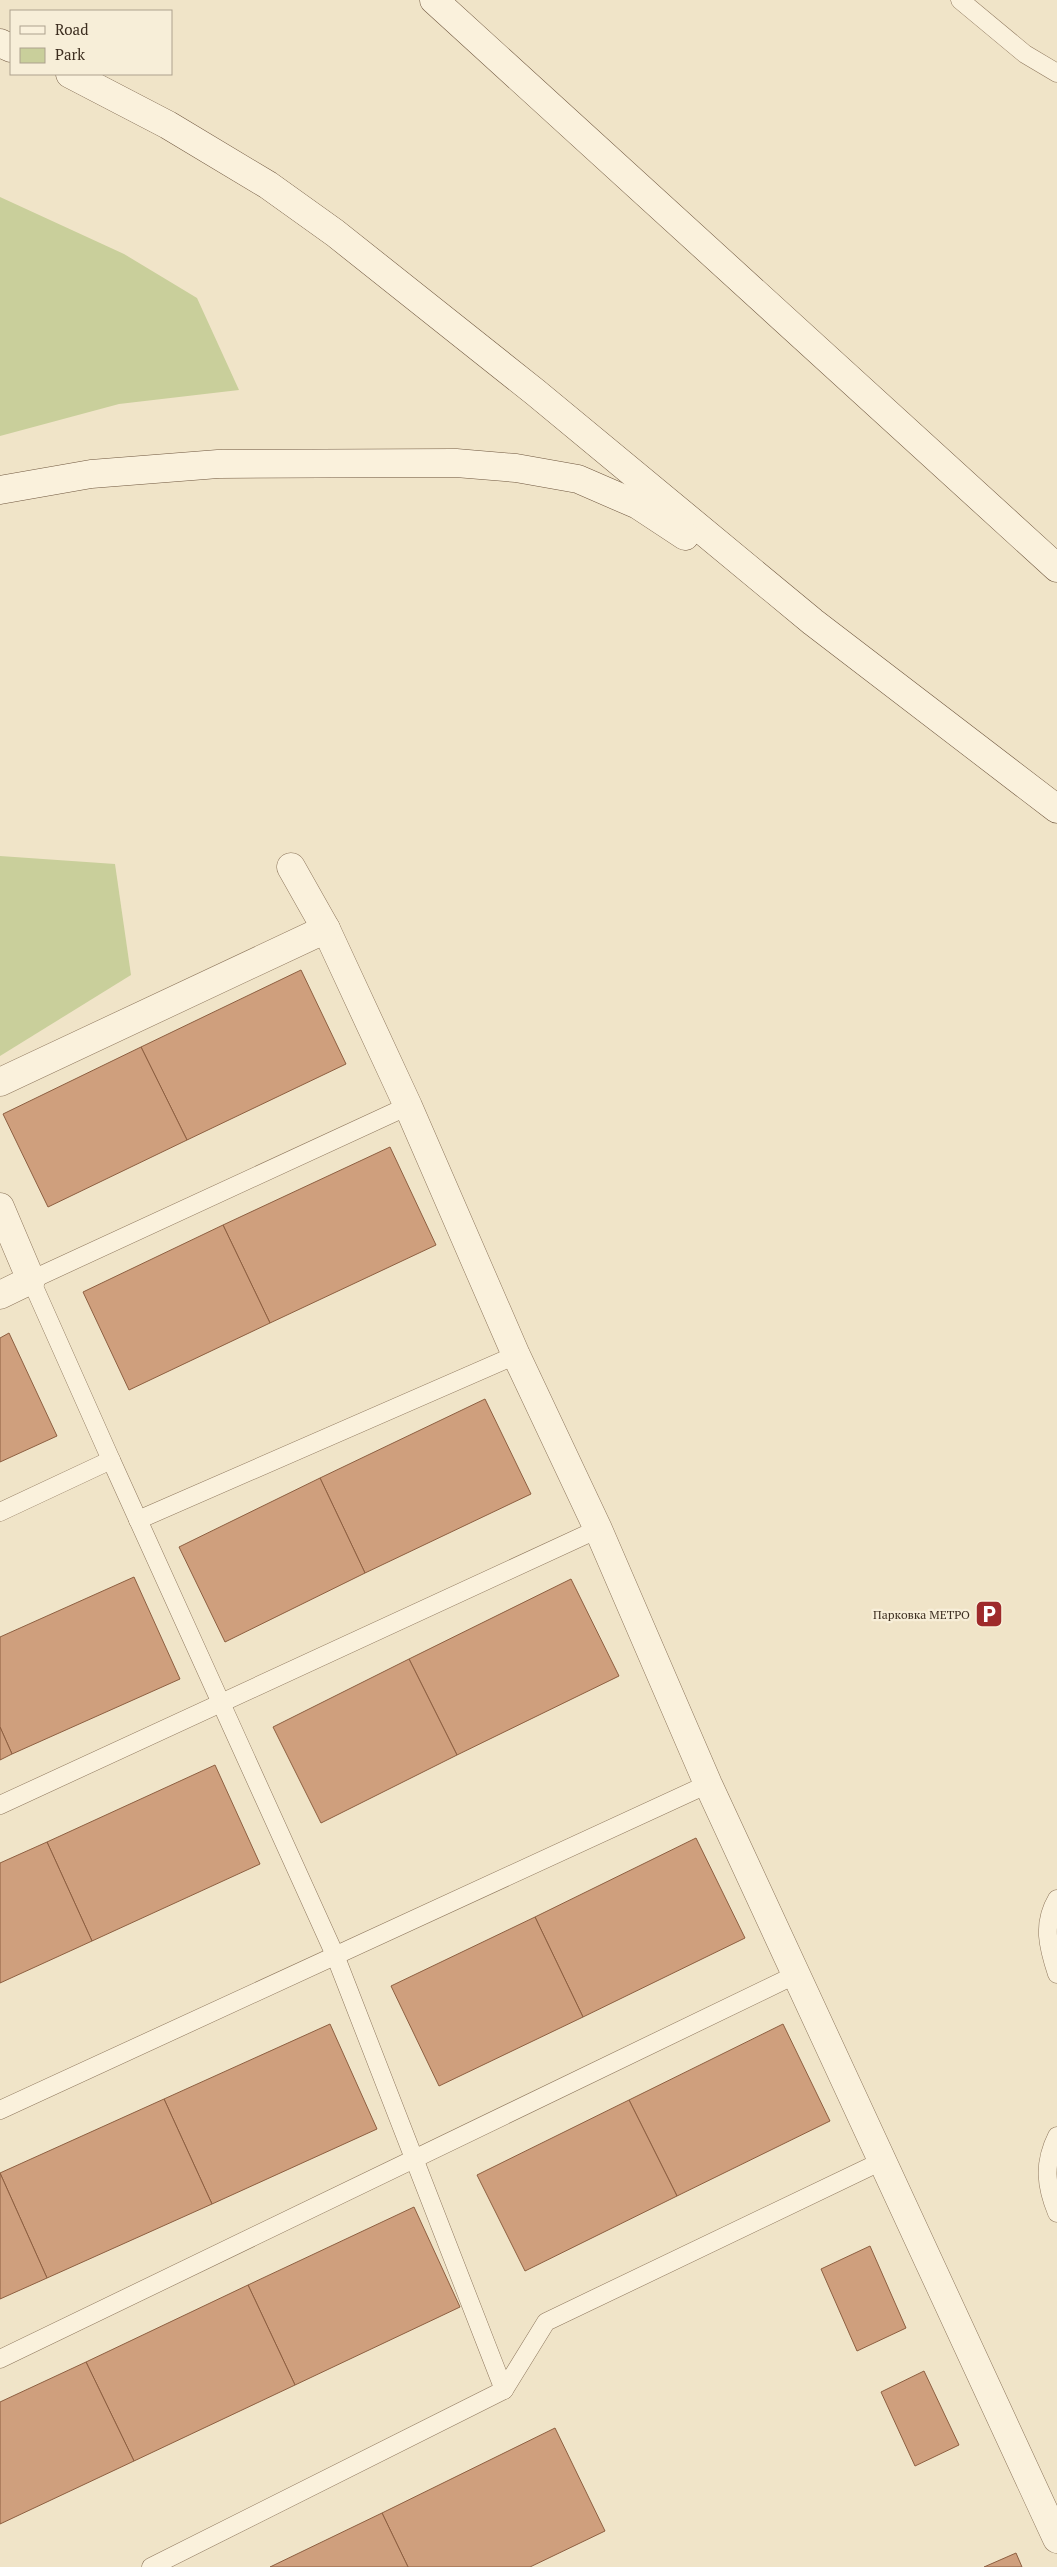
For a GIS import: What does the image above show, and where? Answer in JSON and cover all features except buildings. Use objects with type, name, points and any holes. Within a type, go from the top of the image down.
[{"type":"main road","points":[[434,0],[1057,568]]},
{"type":"main road","points":[[72,75],[168,125],[268,184],[335,233],[535,392],[813,622],[1057,809]]},
{"type":"main road","points":[[0,490],[91,474],[218,464],[447,463],[516,468],[578,479],[638,504],[813,622]]},
{"type":"main road","points":[[291,867],[326,929],[408,1106],[516,1355],[598,1529],[708,1784],[794,1975],[1057,2539]]},
{"type":"main road","points":[[0,1082],[326,929]]},
{"type":"main road","points":[[0,1208],[31,1280],[0,1295]]},
{"type":"lane","points":[[960,0],[1025,54],[1057,73]]},
{"type":"lane","points":[[408,1106],[31,1280],[335,1955],[416,2159],[504,2390]]},
{"type":"lane","points":[[138,1520],[516,1355]]},
{"type":"lane","points":[[0,1512],[111,1460]]},
{"type":"lane","points":[[0,1805],[598,1529]]},
{"type":"lane","points":[[0,2110],[708,1784]]},
{"type":"lane","points":[[1057,1899],[1051,1910],[1047,1930],[1047,1942],[1057,1974]]},
{"type":"lane","points":[[0,2359],[794,1975]]},
{"type":"lane","points":[[1057,2136],[1048,2157],[1046,2182],[1057,2213]]},
{"type":"lane","points":[[151,2567],[504,2390],[546,2322],[882,2162]]},
{"type":"green space","points":[[0,197],[124,254],[197,298],[239,390],[119,404],[0,436]]},
{"type":"green space","points":[[0,856],[115,864],[131,975],[0,1056]]},
{"type":"place","name":"Парковка МЕТРО","points":[[989,1614]]}]
